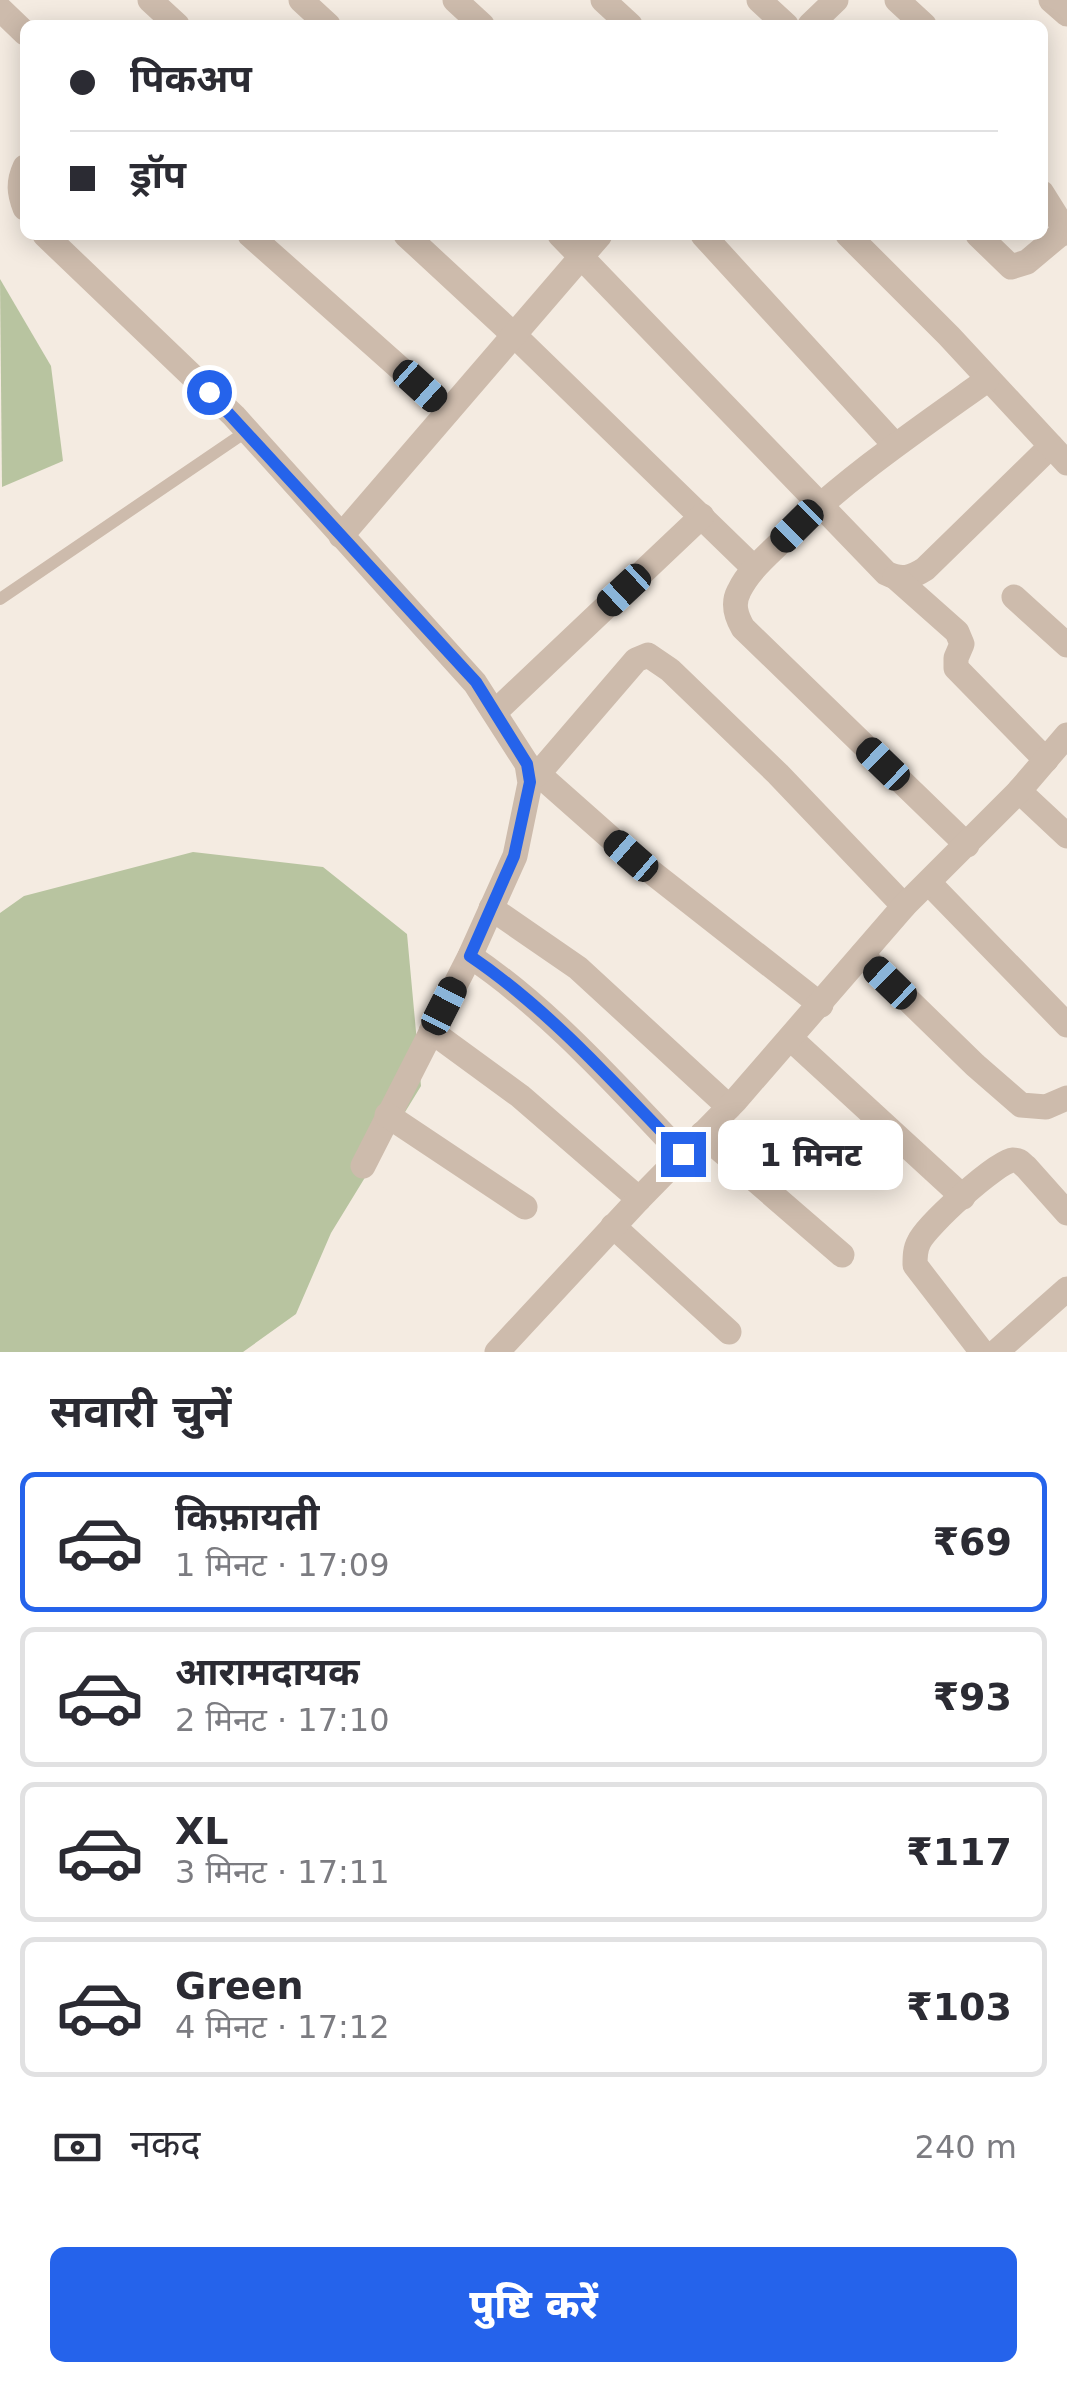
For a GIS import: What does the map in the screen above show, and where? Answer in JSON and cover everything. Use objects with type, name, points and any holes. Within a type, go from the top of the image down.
[{"type":"street","points":[[300,0],[322,20]]},
{"type":"street","points":[[455,0],[477,20]]},
{"type":"street","points":[[603,0],[625,20]]},
{"type":"street","points":[[759,0],[781,20]]},
{"type":"street","points":[[815,20],[836,0]]},
{"type":"street","points":[[897,0],[919,20]]},
{"type":"street","points":[[1051,0],[1067,14]]},
{"type":"street","points":[[0,9],[20,28]]},
{"type":"street","points":[[983,240],[1011,267],[1026,262],[1066,231],[1048,202]]},
{"type":"street","points":[[50,240],[247,431],[476,682],[533,769],[631,856],[821,1005]]},
{"type":"street","points":[[256,240],[448,411]]},
{"type":"street","points":[[411,240],[754,568]]},
{"type":"street","points":[[566,240],[818,505],[886,573],[956,632],[962,644],[954,663],[956,668],[1046,760]]},
{"type":"street","points":[[340,536],[596,240]]},
{"type":"street","points":[[708,240],[895,445]]},
{"type":"street","points":[[853,240],[1059,454],[925,570],[905,579],[895,578]]},
{"type":"street","points":[[967,845],[742,628],[735,602],[754,568],[818,505],[987,380]]},
{"type":"street","points":[[495,712],[702,516]]},
{"type":"street","points":[[1014,597],[1067,645]]},
{"type":"street","points":[[363,1166],[492,908],[514,856],[533,769],[636,660],[648,654],[670,670],[778,774],[904,906]]},
{"type":"street","points":[[496,1352],[729,1108],[904,906],[967,845],[1067,735]]},
{"type":"street","points":[[1018,791],[1067,836]]},
{"type":"street","points":[[928,883],[1067,1024]]},
{"type":"street","points":[[492,908],[578,968],[729,1108]]},
{"type":"street","points":[[862,955],[1021,1105],[1046,1108],[1067,1098]]},
{"type":"street","points":[[470,956],[539,1011],[683,1154]]},
{"type":"street","points":[[430,1031],[520,1096],[638,1199]]},
{"type":"street","points":[[790,1039],[963,1196]]},
{"type":"street","points":[[387,1114],[525,1207]]},
{"type":"street","points":[[702,1134],[842,1255]]},
{"type":"street","points":[[982,1352],[915,1265],[919,1241],[929,1226],[963,1196],[1004,1163],[1018,1160],[1067,1213]]},
{"type":"street","points":[[613,1226],[729,1332]]},
{"type":"street","points":[[996,1352],[1067,1289]]},
{"type":"lane","points":[[0,599],[247,431]]},
{"type":"green space","points":[[0,279],[51,366],[63,461],[2,487]]},
{"type":"green space","points":[[193,852],[323,867],[407,934],[421,1086],[331,1233],[296,1314],[243,1352],[0,1352],[0,913],[24,896]]},
{"type":"route","points":[[209,392],[476,682],[527,764],[530,782],[514,856],[470,956],[539,1011],[683,1154]]}]
